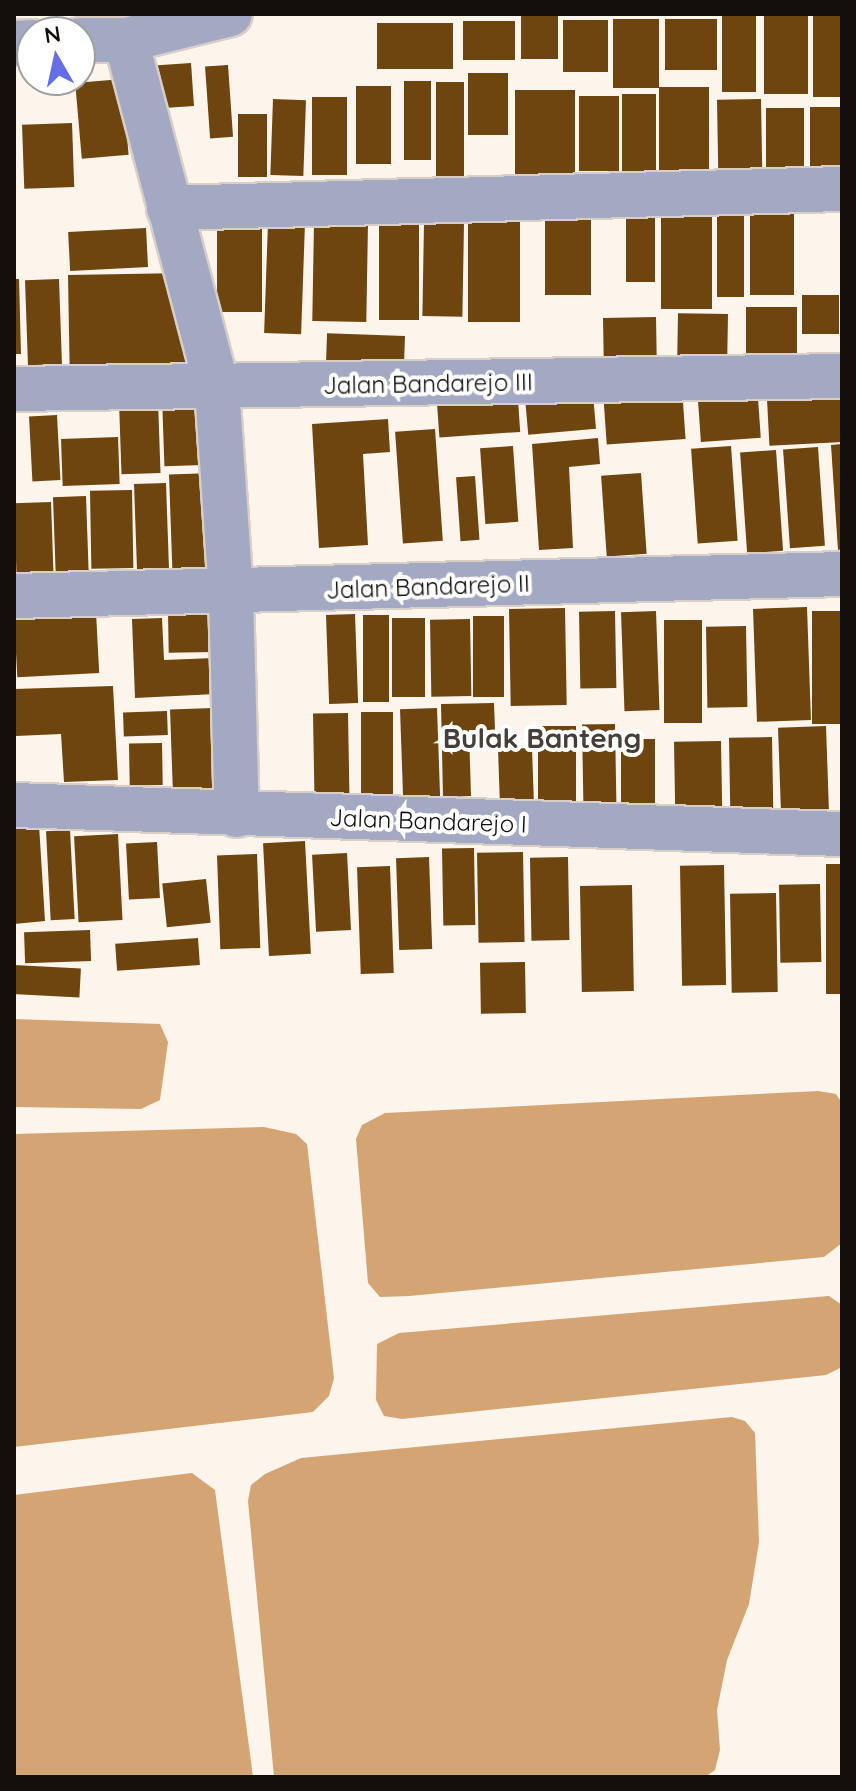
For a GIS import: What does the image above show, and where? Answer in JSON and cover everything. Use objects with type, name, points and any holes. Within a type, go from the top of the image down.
[{"type":"street","points":[[96,40],[126,40],[230,14]]},
{"type":"street","points":[[126,40],[217,388],[231,593],[237,815]]},
{"type":"street","points":[[169,208],[842,189]]},
{"type":"street","name":"Jalan Bandarejo III","points":[[14,389],[842,376]]},
{"type":"street","name":"Jalan Bandarejo II","points":[[14,596],[231,593],[842,574]]},
{"type":"street","name":"Jalan Bandarejo I","points":[[14,805],[842,834]]},
{"type":"shaded area","points":[[14,1019],[160,1024],[168,1042],[160,1100],[141,1109],[14,1107]]},
{"type":"shaded area","points":[[818,1091],[836,1094],[842,1103],[842,1243],[824,1257],[409,1296],[380,1297],[368,1283],[356,1139],[362,1125],[385,1113]]},
{"type":"shaded area","points":[[264,1127],[296,1134],[307,1144],[334,1378],[329,1396],[313,1412],[14,1447],[14,1134]]},
{"type":"shaded area","points":[[829,1296],[842,1305],[842,1367],[826,1375],[402,1419],[384,1416],[376,1400],[377,1344],[399,1333]]},
{"type":"shaded area","points":[[732,1417],[745,1421],[755,1433],[759,1542],[749,1604],[727,1660],[717,1710],[720,1750],[715,1770],[705,1777],[274,1777],[248,1501],[251,1485],[265,1474],[301,1458]]},
{"type":"shaded area","points":[[192,1473],[215,1490],[253,1777],[14,1777],[14,1495]]},
{"type":"building","points":[[521,14],[558,14],[558,59],[521,59]]},
{"type":"building","points":[[722,14],[756,14],[756,92],[722,92]]},
{"type":"building","points":[[764,14],[808,14],[808,94],[764,94]]},
{"type":"building","points":[[813,14],[842,14],[842,97],[813,97]]},
{"type":"building","points":[[613,19],[659,19],[659,88],[613,88]]},
{"type":"building","points":[[665,19],[717,19],[717,70],[665,70]]},
{"type":"building","points":[[563,20],[608,20],[608,72],[563,72]]},
{"type":"building","points":[[463,21],[515,21],[515,60],[463,60]]},
{"type":"building","points":[[377,23],[453,23],[453,69],[377,69]]},
{"type":"building","points":[[191,63],[194,106],[146,109],[143,66]]},
{"type":"building","points":[[228,65],[233,137],[210,138],[205,67]]},
{"type":"building","points":[[468,73],[508,73],[508,135],[468,135]]},
{"type":"building","points":[[122,79],[129,155],[82,159],[76,96],[96,96],[96,81]]},
{"type":"building","points":[[404,81],[431,81],[431,160],[404,160]]},
{"type":"building","points":[[436,82],[464,82],[464,176],[436,176]]},
{"type":"building","points":[[356,86],[391,86],[391,164],[356,164]]},
{"type":"building","points":[[659,87],[709,87],[709,175],[659,175]]},
{"type":"building","points":[[515,90],[575,90],[575,182],[515,182]]},
{"type":"building","points":[[622,94],[656,94],[656,173],[622,173]]},
{"type":"building","points":[[579,96],[619,96],[619,171],[579,171]]},
{"type":"building","points":[[312,97],[347,97],[347,175],[312,175]]},
{"type":"building","points":[[273,99],[306,100],[303,176],[270,175]]},
{"type":"building","points":[[761,99],[762,179],[718,180],[717,100]]},
{"type":"building","points":[[810,107],[842,107],[842,180],[810,180]]},
{"type":"building","points":[[766,108],[804,108],[804,183],[766,183]]},
{"type":"building","points":[[238,114],[267,114],[267,177],[238,177]]},
{"type":"building","points":[[72,123],[74,187],[24,189],[22,125]]},
{"type":"building","points":[[545,205],[591,205],[591,295],[545,295]]},
{"type":"building","points":[[717,207],[744,207],[744,297],[717,297]]},
{"type":"building","points":[[661,212],[712,212],[712,309],[661,309]]},
{"type":"building","points":[[750,214],[794,214],[794,295],[750,295]]},
{"type":"building","points":[[468,216],[520,216],[520,322],[468,322]]},
{"type":"building","points":[[626,216],[655,216],[655,282],[626,282]]},
{"type":"building","points":[[217,218],[262,218],[262,312],[217,312]]},
{"type":"building","points":[[379,218],[419,218],[419,320],[379,320]]},
{"type":"building","points":[[268,222],[305,223],[301,334],[264,333]]},
{"type":"building","points":[[314,222],[368,223],[366,322],[312,321]]},
{"type":"building","points":[[424,223],[464,224],[462,317],[422,316]]},
{"type":"building","points":[[146,228],[148,267],[70,271],[68,232]]},
{"type":"building","points":[[185,273],[187,367],[70,369],[68,275]]},
{"type":"building","points":[[14,279],[19,279],[21,354],[14,354]]},
{"type":"building","points":[[59,279],[62,364],[28,365],[25,280]]},
{"type":"building","points":[[802,295],[839,295],[839,334],[802,334]]},
{"type":"building","points":[[746,307],[797,307],[797,357],[746,357]]},
{"type":"building","points":[[678,313],[728,314],[727,356],[677,355]]},
{"type":"building","points":[[656,317],[657,363],[604,364],[603,318]]},
{"type":"building","points":[[327,333],[405,336],[404,372],[326,369]]},
{"type":"building","points":[[839,378],[842,442],[769,446],[766,382]]},
{"type":"building","points":[[592,383],[596,429],[528,435],[524,389]]},
{"type":"building","points":[[757,384],[761,438],[701,442],[697,388]]},
{"type":"building","points":[[517,386],[520,432],[439,438],[436,392]]},
{"type":"building","points":[[682,388],[686,439],[607,444],[603,394]]},
{"type":"building","points":[[201,396],[203,465],[164,466],[162,397]]},
{"type":"building","points":[[158,401],[161,473],[122,474],[119,402]]},
{"type":"building","points":[[57,415],[60,480],[32,481],[29,416]]},
{"type":"building","points":[[388,419],[390,452],[363,454],[368,545],[319,548],[312,424]]},
{"type":"building","points":[[435,429],[443,541],[403,544],[395,432]]},
{"type":"building","points":[[118,437],[120,484],[63,486],[61,439]]},
{"type":"building","points":[[598,438],[600,464],[569,467],[573,548],[539,550],[532,444]]},
{"type":"building","points":[[842,444],[842,549],[838,550],[831,445]]},
{"type":"building","points":[[513,446],[518,522],[485,524],[480,448]]},
{"type":"building","points":[[731,446],[738,541],[698,544],[691,449]]},
{"type":"building","points":[[818,447],[825,546],[790,548],[783,449]]},
{"type":"building","points":[[776,450],[783,551],[747,553],[740,453]]},
{"type":"building","points":[[214,473],[218,575],[173,577],[169,475]]},
{"type":"building","points":[[641,473],[647,554],[607,557],[601,476]]},
{"type":"building","points":[[475,476],[479,540],[461,541],[456,477]]},
{"type":"building","points":[[166,483],[169,575],[137,576],[134,484]]},
{"type":"building","points":[[132,490],[133,568],[91,569],[90,491]]},
{"type":"building","points":[[86,496],[89,575],[56,576],[53,497]]},
{"type":"building","points":[[51,502],[54,574],[17,575],[14,503]]},
{"type":"building","points":[[807,607],[811,720],[757,722],[753,609]]},
{"type":"building","points":[[565,608],[567,705],[511,706],[509,609]]},
{"type":"building","points":[[212,611],[213,652],[169,653],[168,612]]},
{"type":"building","points":[[615,611],[616,688],[580,689],[579,612]]},
{"type":"building","points":[[656,611],[659,710],[624,711],[621,612]]},
{"type":"building","points":[[812,611],[842,611],[842,724],[812,724]]},
{"type":"building","points":[[96,612],[99,673],[17,677],[14,616]]},
{"type":"building","points":[[355,614],[358,703],[329,704],[326,615]]},
{"type":"building","points":[[363,615],[389,615],[389,702],[363,702]]},
{"type":"building","points":[[473,616],[504,616],[504,697],[473,697]]},
{"type":"building","points":[[162,618],[164,660],[214,658],[216,694],[135,698],[132,619]]},
{"type":"building","points":[[392,618],[425,618],[425,697],[392,697]]},
{"type":"building","points":[[470,619],[471,696],[431,697],[430,620]]},
{"type":"building","points":[[664,620],[702,620],[702,723],[664,723]]},
{"type":"building","points":[[746,626],[747,707],[707,708],[706,627]]},
{"type":"building","points":[[113,686],[118,780],[64,782],[61,734],[16,736],[14,689]]},
{"type":"building","points":[[494,703],[495,730],[469,730],[471,796],[443,797],[441,704]]},
{"type":"building","points":[[213,708],[216,792],[173,793],[170,710]]},
{"type":"building","points":[[437,708],[440,806],[403,807],[400,709]]},
{"type":"building","points":[[167,711],[168,735],[124,737],[123,713]]},
{"type":"building","points":[[361,712],[393,712],[393,806],[361,806]]},
{"type":"building","points":[[348,713],[350,800],[315,801],[313,714]]},
{"type":"building","points":[[615,724],[617,819],[584,820],[582,725]]},
{"type":"building","points":[[538,726],[576,726],[576,815],[538,815]]},
{"type":"building","points":[[826,726],[829,824],[781,826],[778,728]]},
{"type":"building","points":[[772,737],[773,818],[730,819],[729,738]]},
{"type":"building","points":[[621,739],[655,739],[655,820],[621,820]]},
{"type":"building","points":[[721,741],[722,822],[675,823],[674,742]]},
{"type":"building","points":[[162,743],[163,785],[130,786],[129,744]]},
{"type":"building","points":[[532,748],[534,815],[500,816],[498,749]]},
{"type":"building","points":[[39,825],[45,921],[14,924],[14,826]]},
{"type":"building","points":[[70,830],[75,919],[51,920],[46,831]]},
{"type":"building","points":[[118,834],[123,920],[79,922],[74,836]]},
{"type":"building","points":[[305,841],[311,954],[269,956],[263,843]]},
{"type":"building","points":[[157,842],[160,898],[129,900],[126,844]]},
{"type":"building","points":[[474,848],[475,925],[443,926],[442,849]]},
{"type":"building","points":[[523,852],[525,942],[479,943],[477,853]]},
{"type":"building","points":[[347,853],[351,930],[316,932],[312,855]]},
{"type":"building","points":[[257,854],[260,948],[220,949],[217,855]]},
{"type":"building","points":[[429,857],[432,949],[399,950],[396,858]]},
{"type":"building","points":[[568,857],[569,940],[531,941],[530,858]]},
{"type":"building","points":[[826,864],[842,864],[842,994],[826,994]]},
{"type":"building","points":[[724,865],[726,985],[682,986],[680,866]]},
{"type":"building","points":[[390,866],[394,973],[361,974],[357,867]]},
{"type":"building","points":[[206,879],[211,923],[167,927],[162,884]]},
{"type":"building","points":[[820,884],[821,962],[780,963],[779,885]]},
{"type":"building","points":[[632,885],[634,991],[582,992],[580,886]]},
{"type":"building","points":[[776,893],[778,992],[732,993],[730,894]]},
{"type":"building","points":[[90,930],[91,961],[25,963],[24,932]]},
{"type":"building","points":[[198,938],[200,965],[117,971],[115,944]]},
{"type":"building","points":[[525,962],[526,1013],[481,1014],[480,963]]},
{"type":"building","points":[[14,965],[81,969],[79,997],[14,994]]},
{"type":"district","name":"Bulak Banteng","points":[[542,738]]}]
